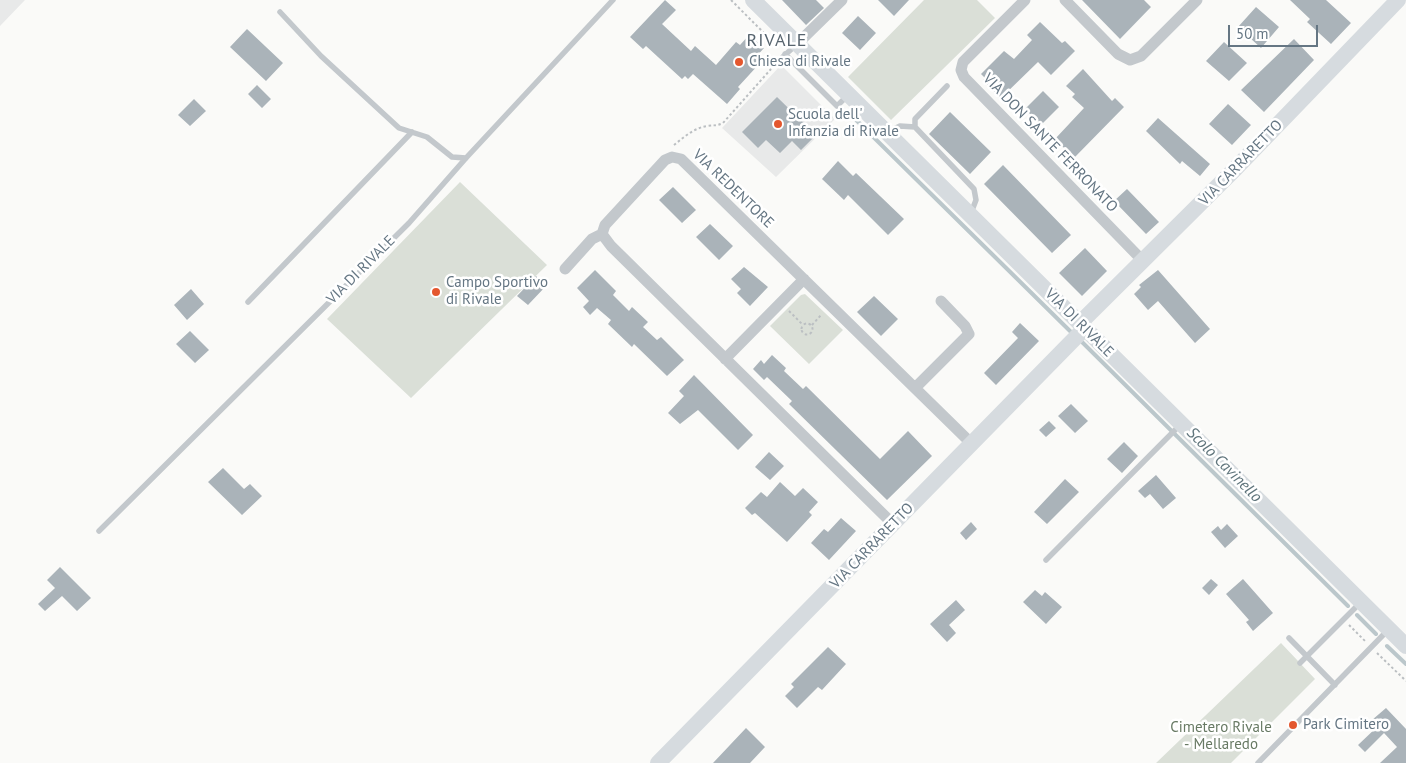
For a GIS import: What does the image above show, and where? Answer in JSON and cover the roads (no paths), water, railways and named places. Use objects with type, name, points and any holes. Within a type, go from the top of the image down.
[{"type":"street","name":"VIA DI RIVALE","points":[[753,0],[791,50],[893,132],[970,215],[1083,326],[1179,426],[1406,646]]},
{"type":"street","points":[[791,50],[842,0]]},
{"type":"street","name":"VIA DON SANTE FERRONATO","points":[[1025,0],[963,62],[961,70],[964,77],[1143,261]]},
{"type":"street","points":[[1065,0],[1118,54],[1130,60],[1141,56],[1197,0]]},
{"type":"street","name":"VIA CARRARETTO","points":[[658,763],[972,444],[1143,261],[1398,0]]},
{"type":"street","name":"VIA REDENTORE","points":[[565,269],[592,239],[602,234],[605,224],[662,164],[669,158],[676,157],[687,163],[972,444]]},
{"type":"street","points":[[602,234],[611,246],[893,524]]},
{"type":"street","points":[[725,359],[804,279]]},
{"type":"street","points":[[915,388],[969,334],[965,326],[941,301]]},
{"type":"lane","name":"VIA DI RIVALE","points":[[99,531],[402,230],[466,158],[613,0]]},
{"type":"lane","points":[[280,12],[321,56],[399,128],[427,137],[452,156],[466,158]]},
{"type":"lane","points":[[776,64],[791,50]]},
{"type":"lane","points":[[915,127],[915,119],[947,86]]},
{"type":"lane","points":[[893,132],[900,126],[915,127],[974,188],[975,205],[970,215]]},
{"type":"lane","points":[[248,302],[412,132]]},
{"type":"lane","points":[[1046,560],[1179,426]]},
{"type":"lane","points":[[1300,663],[1361,602]]},
{"type":"lane","points":[[1258,763],[1389,629]]},
{"type":"lane","points":[[1289,638],[1335,685]]},
{"type":"waterway","name":"Scolo Cavinello","points":[[848,112],[1072,333]]},
{"type":"waterway","name":"Scolo Cavinello","points":[[1082,342],[1348,606]]},
{"type":"waterway","name":"Scolo Cavinello","points":[[1357,615],[1376,634]]},
{"type":"waterway","name":"Scolo Cavinello","points":[[1387,646],[1406,664]]},
{"type":"place","name":"Chiesa di Rivale","points":[[739,62]]},
{"type":"place","name":"Scuola dell' Infanzia di Rivale","points":[[778,124]]},
{"type":"place","name":"Campo Sportivo di Rivale","points":[[436,292]]},
{"type":"place","name":"Park Cimitero","points":[[1293,725]]},
{"type":"district","name":"RIVALE","points":[[777,41]]},
{"type":"park label","name":"Cimetero Rivale - Mellaredo","points":[[1221,736]]}]
